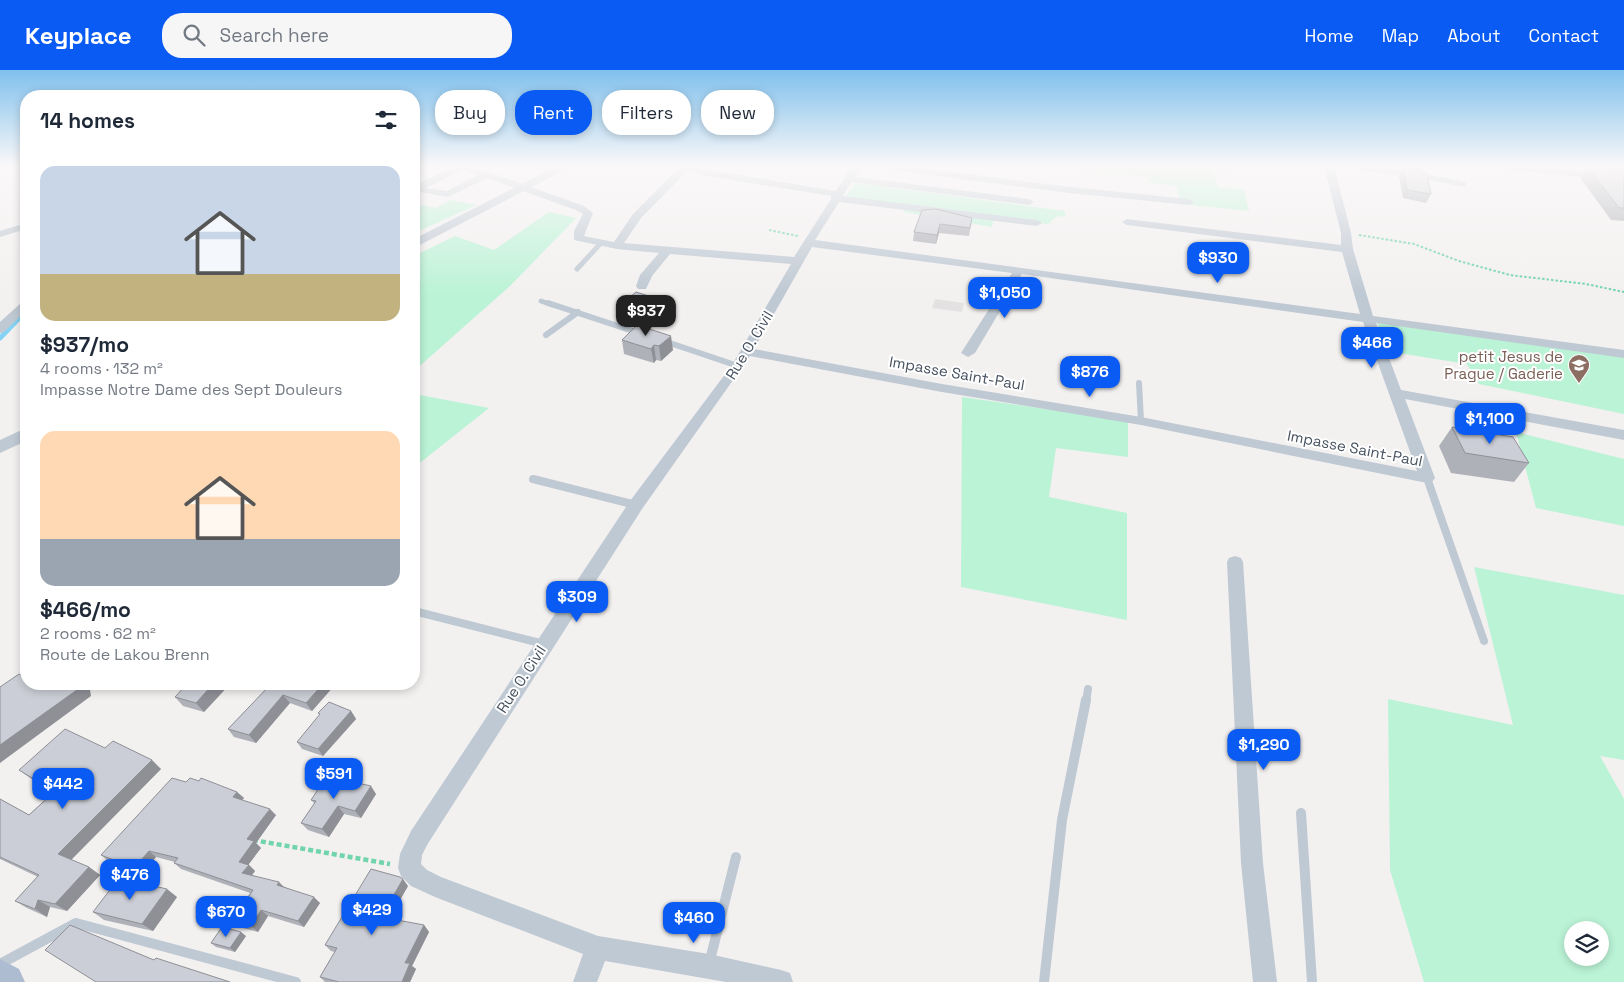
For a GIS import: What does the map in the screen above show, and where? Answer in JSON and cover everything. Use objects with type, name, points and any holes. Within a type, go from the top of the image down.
[{"type":"main road","points":[[0,978],[6,982]]},
{"type":"street","points":[[420,241],[481,209]]},
{"type":"street","points":[[581,209],[588,213],[588,218],[578,232],[578,238],[617,246],[799,261]]},
{"type":"street","points":[[617,246],[637,216],[644,209]]},
{"type":"street","name":"Rue O. Civil","points":[[409,868],[411,854],[419,838],[636,505],[742,359],[829,209]]},
{"type":"street","points":[[930,209],[1037,223]]},
{"type":"street","points":[[1340,209],[1346,233],[1347,249],[1368,319],[1427,478]]},
{"type":"street","points":[[1127,222],[1347,249]]},
{"type":"street","points":[[0,234],[20,228]]},
{"type":"street","points":[[810,241],[1624,354]]},
{"type":"street","points":[[642,286],[646,274],[667,250]]},
{"type":"street","points":[[968,353],[1018,270]]},
{"type":"street","points":[[0,329],[20,311]]},
{"type":"street","name":"Impasse Saint-Paul","points":[[742,359],[942,388],[1141,421],[1427,478]]},
{"type":"street","points":[[1396,393],[1624,435]]},
{"type":"street","points":[[0,447],[20,437]]},
{"type":"street","points":[[1235,562],[1252,863],[1265,982]]},
{"type":"street","points":[[409,868],[419,878],[435,886],[598,948],[708,966],[781,982]]},
{"type":"street","points":[[585,982],[598,948]]},
{"type":"lane","points":[[577,269],[601,243]]},
{"type":"lane","points":[[541,301],[644,334]]},
{"type":"lane","points":[[546,335],[578,312]]},
{"type":"lane","points":[[653,338],[742,359]]},
{"type":"lane","points":[[1139,383],[1141,421]]},
{"type":"lane","points":[[1427,478],[1484,641]]},
{"type":"lane","points":[[533,479],[636,505]]},
{"type":"lane","points":[[420,613],[544,644]]},
{"type":"lane","points":[[1044,982],[1062,820],[1088,689]]},
{"type":"lane","points":[[1301,813],[1312,982]]},
{"type":"lane","points":[[708,966],[736,857]]},
{"type":"lane","points":[[0,964],[76,923],[296,982]]},
{"type":"path","points":[[769,230],[810,241]]},
{"type":"path","points":[[1346,233],[1414,244],[1459,261],[1510,275],[1586,284],[1624,292]]},
{"type":"path","points":[[248,840],[409,868]]},
{"type":"shaded area","points":[[935,299],[964,303],[962,312],[932,308]]},
{"type":"green space","points":[[420,209],[469,209],[420,230]]},
{"type":"green space","points":[[904,209],[1047,209],[1065,211],[1065,217],[1057,216],[1048,224],[994,216],[992,227],[904,212]]},
{"type":"green space","points":[[1225,209],[1248,209],[1249,211]]},
{"type":"green space","points":[[549,212],[576,218],[511,285],[420,366],[420,253],[455,236],[494,250]]},
{"type":"green space","points":[[1377,323],[1624,356],[1624,414],[1479,384],[1467,364],[1392,352]]},
{"type":"green space","points":[[420,395],[489,408],[421,462]]},
{"type":"green space","points":[[962,397],[1128,421],[1128,457],[1056,448],[1049,497],[1127,513],[1127,620],[961,587]]},
{"type":"green space","points":[[1516,432],[1624,459],[1624,526],[1536,508]]},
{"type":"green space","points":[[1474,567],[1624,595],[1624,760],[1600,756],[1624,799],[1624,982],[1424,982],[1390,870],[1388,699],[1513,725]]},
{"type":"building","points":[[936,209],[972,218],[970,228],[940,224],[937,235],[914,232],[922,210]]},
{"type":"building","points":[[636,292],[655,298],[635,315],[616,309]]},
{"type":"building","points":[[637,325],[671,336],[659,346],[654,345],[651,349],[622,340]]},
{"type":"building","points":[[1452,427],[1513,437],[1529,463],[1465,453]]},
{"type":"building","points":[[19,674],[20,690],[77,690],[0,745],[0,687]]},
{"type":"building","points":[[181,690],[208,690],[196,703],[175,697]]},
{"type":"building","points":[[265,690],[318,690],[306,703],[283,695],[249,735],[228,729]]},
{"type":"building","points":[[329,702],[351,711],[318,749],[297,742],[320,714],[318,713]]},
{"type":"building","points":[[65,729],[105,748],[113,741],[152,760],[58,854],[89,867],[55,904],[38,900],[35,909],[15,901],[39,875],[0,857],[0,799],[29,815],[52,794],[49,792],[52,790],[19,770]]},
{"type":"building","points":[[327,776],[371,786],[355,811],[338,806],[322,829],[301,823],[316,801],[311,800]]},
{"type":"building","points":[[172,778],[186,782],[190,778],[199,781],[201,778],[237,792],[233,797],[270,809],[247,839],[254,841],[239,862],[249,865],[242,873],[279,882],[277,885],[314,897],[298,921],[261,910],[251,926],[232,921],[253,890],[174,863],[178,858],[149,851],[134,868],[101,855]]},
{"type":"building","points":[[371,869],[403,879],[381,917],[424,925],[405,963],[410,963],[402,982],[339,982],[320,977],[337,948],[325,945]]},
{"type":"building","points":[[119,878],[167,889],[142,924],[93,912]]},
{"type":"building","points":[[70,925],[154,960],[156,958],[230,982],[96,982],[45,950]]},
{"type":"building","points":[[222,927],[241,932],[230,948],[211,943]]},
{"type":"waterway","points":[[0,338],[20,317]]},
{"type":"place","name":"petit Jesus de Prague / Gaderie","points":[[1579,384]]}]
